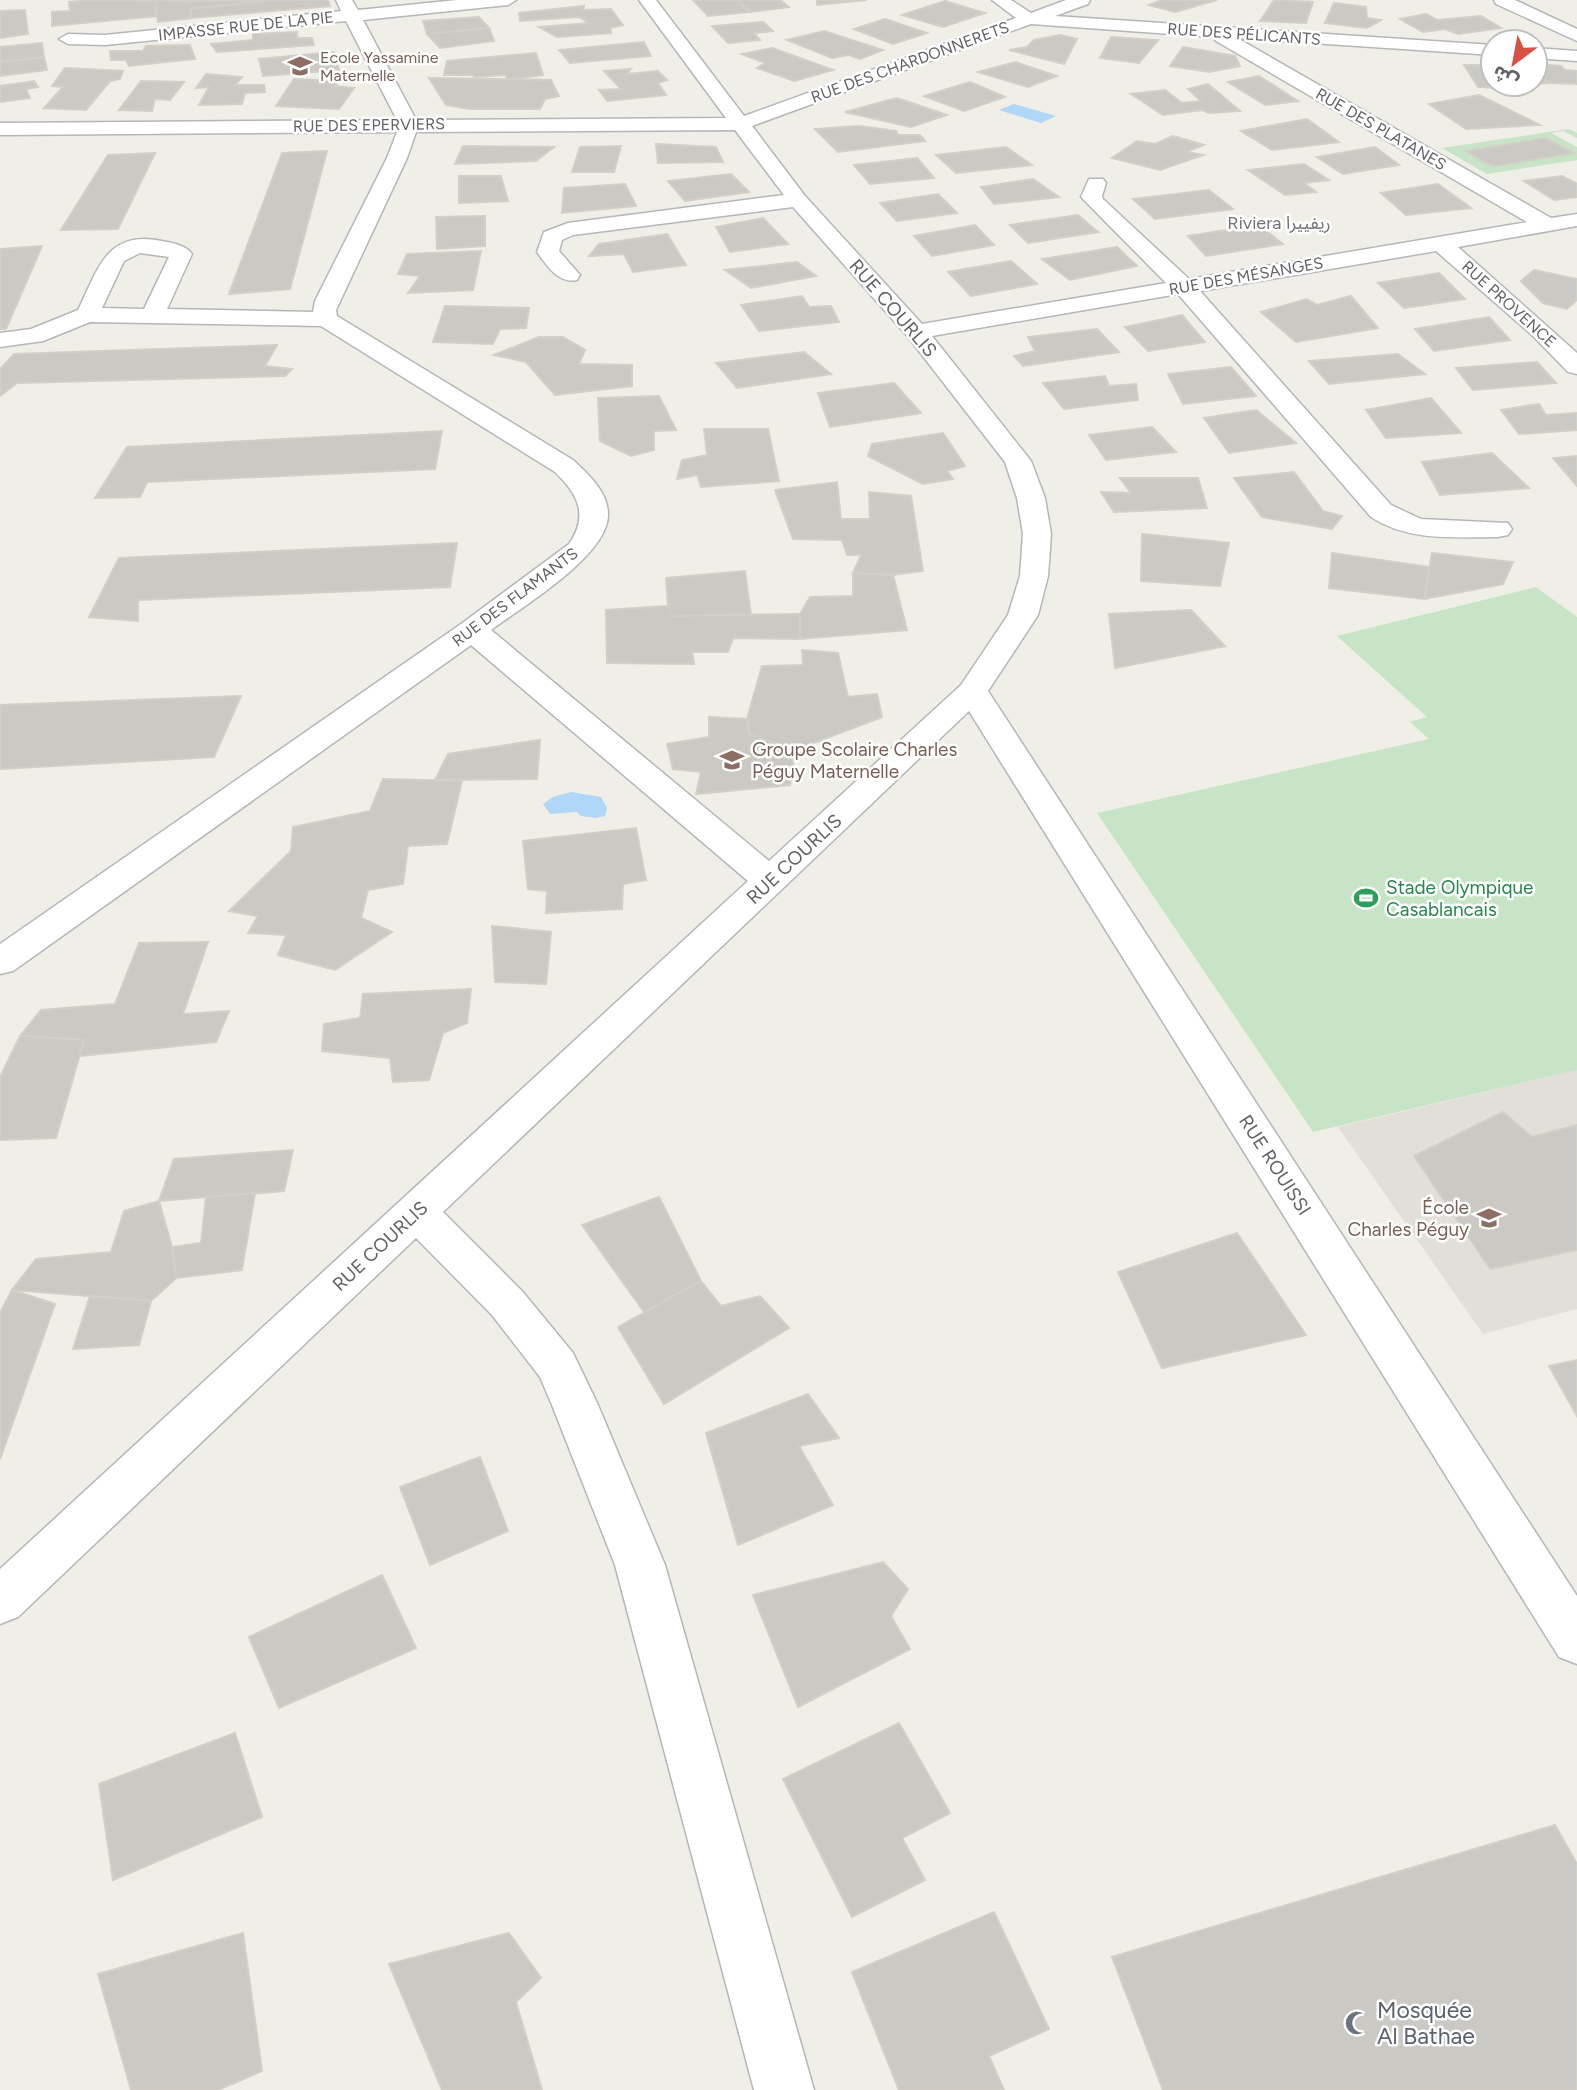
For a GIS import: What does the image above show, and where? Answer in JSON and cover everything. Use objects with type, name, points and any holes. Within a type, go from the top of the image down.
[{"type":"street","name":"IMPASSE RUE DE LA PIE","points":[[68,39],[105,40],[348,7],[508,0]]},
{"type":"street","name":"RUE COURLIS","points":[[0,1601],[972,691],[1023,615],[1034,576],[1037,534],[1031,498],[1018,461],[916,332],[798,201],[647,0]]},
{"type":"street","name":"RUE DES PÉLICANTS","points":[[1000,0],[1029,19],[1479,49]]},
{"type":"street","name":"RUE DES CHARDONNERETS","points":[[739,124],[1082,0]]},
{"type":"street","points":[[1502,0],[1577,36]]},
{"type":"street","points":[[0,340],[35,336],[87,315],[326,319],[324,310],[327,301],[397,158],[410,125],[348,7]]},
{"type":"street","name":"RUE DES PLATANES","points":[[1214,33],[1548,225]]},
{"type":"street","points":[[1549,54],[1577,56]]},
{"type":"street","name":"RUE DES EPERVIERS","points":[[0,129],[739,124]]},
{"type":"street","points":[[1097,183],[1091,197],[1184,287],[1381,511],[1393,521],[1409,526],[1497,529]]},
{"type":"street","points":[[569,275],[556,264],[548,252],[552,237],[568,229],[798,201]]},
{"type":"street","name":"RUE DES MÉSANGES","points":[[916,332],[1577,220]]},
{"type":"street","name":"RUE PROVENCE","points":[[1440,243],[1541,331],[1577,367]]},
{"type":"street","points":[[87,315],[117,256],[135,246],[167,248],[181,254],[153,315]]},
{"type":"street","name":"RUE DES FLAMANTS","points":[[0,962],[472,630],[579,550],[591,535],[596,515],[591,495],[582,482],[564,466],[326,319]]},
{"type":"street","points":[[1541,331],[1577,340]]},
{"type":"street","points":[[472,630],[770,881]]},
{"type":"street","name":"RUE ROUISSI","points":[[972,691],[1577,1640]]},
{"type":"street","points":[[416,1212],[507,1304],[557,1366],[575,1405],[639,1565],[784,2090]]},
{"type":"shaded area","name":"École Charles Péguy","points":[[1577,1070],[1577,1309],[1483,1334],[1338,1127]]},
{"type":"green space","points":[[1569,129],[1577,133],[1577,138],[1563,131],[1551,133],[1577,147],[1577,160],[1487,174],[1442,148]],"holes":[[[1573,153],[1495,166],[1471,155]]]},
{"type":"green space","name":"Stade Olympique Casablancais","points":[[1536,587],[1577,617],[1577,1070],[1313,1132],[1097,813],[1429,739],[1410,722],[1427,717],[1337,636]]},
{"type":"water","points":[[1014,104],[1056,116],[1041,123],[999,110]]},
{"type":"water","points":[[571,792],[601,797],[607,808],[605,816],[581,816],[577,812],[550,814],[543,804],[553,797]]},
{"type":"building","points":[[141,0],[276,0],[191,9],[191,18],[158,22],[155,1]]},
{"type":"building","points":[[276,0],[328,0],[330,6],[191,18],[191,9]]},
{"type":"building","points":[[693,0],[737,0],[750,12],[708,16]]},
{"type":"building","points":[[737,0],[780,0],[789,7],[750,12]]},
{"type":"building","points":[[817,0],[867,0],[817,5]]},
{"type":"building","points":[[1162,0],[1217,0],[1175,12],[1149,5]]},
{"type":"building","points":[[1274,0],[1313,2],[1306,23],[1260,21]]},
{"type":"building","points":[[155,1],[157,16],[52,26],[52,12],[70,11],[69,2]]},
{"type":"building","points":[[945,1],[985,13],[943,27],[902,15]]},
{"type":"building","points":[[1334,3],[1366,7],[1367,18],[1381,20],[1367,28],[1325,23]]},
{"type":"building","points":[[584,6],[583,10],[611,9],[623,25],[610,28],[611,33],[557,37],[539,27],[589,23],[579,17],[520,21],[519,13]]},
{"type":"building","points":[[25,10],[28,34],[0,38],[0,11]]},
{"type":"building","points":[[1426,14],[1437,20],[1481,16],[1501,28],[1479,28],[1479,31],[1458,34],[1445,29],[1423,32],[1400,19]]},
{"type":"building","points":[[479,17],[489,28],[427,34],[423,21]]},
{"type":"building","points":[[885,19],[927,33],[893,44],[854,29]]},
{"type":"building","points":[[763,22],[773,31],[754,33],[760,40],[728,43],[712,26]]},
{"type":"building","points":[[489,28],[494,41],[440,48],[427,34]]},
{"type":"building","points":[[824,31],[883,50],[860,59],[849,55],[832,58],[787,40]]},
{"type":"building","points":[[297,32],[297,38],[312,38],[314,45],[217,52],[211,44],[253,40],[253,34]]},
{"type":"building","points":[[1060,35],[1077,39],[1064,64],[1009,50],[1027,47],[1034,40]]},
{"type":"building","points":[[1111,37],[1158,40],[1139,63],[1100,58]]},
{"type":"building","points":[[644,42],[651,56],[570,63],[559,50]]},
{"type":"building","points":[[42,43],[44,57],[0,62],[0,47]]},
{"type":"building","points":[[190,45],[195,59],[129,66],[126,60],[111,60],[110,51],[143,51],[146,46]]},
{"type":"building","points":[[1183,47],[1235,56],[1240,66],[1209,72],[1170,66]]},
{"type":"building","points":[[772,48],[833,70],[794,81],[757,68],[765,63],[742,54]]},
{"type":"building","name":"Ecole Yassamine Maternelle","points":[[334,52],[339,70],[263,76],[259,59]]},
{"type":"building","points":[[536,53],[543,75],[509,80],[505,75],[444,75],[447,61]]},
{"type":"building","points":[[44,57],[47,70],[0,76],[0,62]]},
{"type":"building","points":[[1015,62],[1057,76],[1028,87],[978,72]]},
{"type":"building","points":[[1464,65],[1479,65],[1478,87]]},
{"type":"building","points":[[1549,65],[1577,71],[1577,84],[1550,83]]},
{"type":"building","points":[[65,68],[123,71],[120,79],[110,81],[86,110],[44,108],[63,87],[52,86]]},
{"type":"building","points":[[631,69],[627,74],[658,71],[667,80],[658,83],[666,95],[607,101],[599,90],[621,89],[604,71]]},
{"type":"building","points":[[206,74],[242,77],[235,85],[264,85],[265,92],[245,93],[242,104],[199,105],[209,87],[196,88]]},
{"type":"building","points":[[1259,76],[1298,101],[1265,105],[1228,82]]},
{"type":"building","points":[[429,78],[551,80],[559,96],[545,99],[540,109],[470,109],[446,105]]},
{"type":"building","points":[[294,79],[341,81],[334,86],[354,88],[339,109],[276,106]]},
{"type":"building","points":[[34,81],[38,87],[26,89],[30,98],[0,102],[0,86]]},
{"type":"building","points":[[141,81],[184,82],[170,100],[155,99],[152,111],[119,110]]},
{"type":"building","points":[[970,82],[1005,97],[964,111],[924,96]]},
{"type":"building","points":[[1208,84],[1240,111],[1209,113],[1202,110],[1163,115],[1131,94],[1165,90],[1182,103],[1201,101],[1188,89]]},
{"type":"building","points":[[1479,95],[1479,98],[1485,98],[1540,125],[1466,129],[1429,104]]},
{"type":"building","points":[[897,98],[947,115],[911,127],[845,112]]},
{"type":"building","points":[[1307,119],[1339,142],[1272,150],[1241,131]]},
{"type":"building","points":[[859,126],[896,131],[898,135],[920,135],[925,141],[838,152],[815,129]]},
{"type":"building","points":[[1173,136],[1204,145],[1186,152],[1203,155],[1160,170],[1112,158],[1137,141],[1155,144]]},
{"type":"building","points":[[1545,138],[1574,153],[1495,166],[1483,162],[1467,151]]},
{"type":"building","points":[[656,144],[716,147],[723,162],[658,163]]},
{"type":"building","points":[[463,146],[554,147],[536,161],[455,164]]},
{"type":"building","points":[[621,146],[614,172],[572,172],[580,147]]},
{"type":"building","points":[[1006,147],[1032,165],[956,173],[936,155]]},
{"type":"building","points":[[1375,147],[1399,165],[1343,174],[1317,157]]},
{"type":"building","points":[[327,151],[290,289],[229,294],[282,153]]},
{"type":"building","points":[[155,153],[118,229],[61,230],[108,155]]},
{"type":"building","points":[[917,158],[934,178],[870,184],[854,165]]},
{"type":"building","points":[[1304,164],[1329,180],[1304,183],[1316,192],[1285,195],[1248,170]]},
{"type":"building","points":[[731,174],[749,192],[685,201],[668,181]]},
{"type":"building","points":[[459,176],[501,176],[508,201],[459,203]]},
{"type":"building","points":[[1562,176],[1577,184],[1577,197],[1554,200],[1524,181]]},
{"type":"building","points":[[1033,179],[1059,197],[994,204],[981,187]]},
{"type":"building","points":[[625,184],[636,206],[562,213],[564,188]]},
{"type":"building","points":[[1438,184],[1471,208],[1406,215],[1381,193]]},
{"type":"building","points":[[1209,190],[1233,209],[1155,219],[1133,199]]},
{"type":"building","points":[[938,194],[957,213],[897,221],[880,203]]},
{"type":"building","points":[[1078,215],[1098,232],[1028,243],[1010,225]]},
{"type":"building","points":[[485,216],[485,246],[437,249],[436,217]]},
{"type":"building","points":[[763,218],[788,244],[730,252],[716,227]]},
{"type":"building","points":[[975,225],[994,245],[932,256],[914,236]]},
{"type":"building","points":[[1259,225],[1283,244],[1206,256],[1188,236]]},
{"type":"building","points":[[667,234],[686,265],[633,272],[624,254],[589,256],[599,244]]},
{"type":"building","points":[[42,246],[6,329],[0,329],[0,249]]},
{"type":"building","points":[[1117,247],[1137,266],[1070,280],[1042,259]]},
{"type":"building","points":[[481,251],[473,290],[408,293],[420,276],[398,274],[407,254]]},
{"type":"building","points":[[1011,261],[1037,284],[971,296],[948,272]]},
{"type":"building","points":[[797,262],[816,276],[751,288],[725,270]]},
{"type":"building","points":[[1534,270],[1577,279],[1577,300],[1567,309],[1543,303],[1521,281]]},
{"type":"building","points":[[1439,273],[1465,299],[1404,308],[1378,283]]},
{"type":"building","points":[[802,296],[809,307],[831,306],[839,322],[759,331],[741,305]]},
{"type":"building","points":[[1351,296],[1378,328],[1296,342],[1261,312],[1307,299],[1317,305]]},
{"type":"building","points":[[445,306],[529,308],[526,328],[500,329],[493,344],[433,342]]},
{"type":"building","points":[[1182,315],[1205,342],[1148,351],[1125,327]]},
{"type":"building","points":[[1489,317],[1510,340],[1434,351],[1415,329]]},
{"type":"building","points":[[1097,329],[1119,352],[1023,366],[1014,356],[1035,351],[1028,337]]},
{"type":"building","points":[[539,337],[563,337],[585,350],[579,364],[632,365],[632,386],[555,395],[526,362],[494,355]]},
{"type":"building","points":[[277,345],[265,366],[292,369],[285,376],[17,383],[0,396],[0,369],[14,354]]},
{"type":"building","points":[[804,352],[831,374],[737,388],[716,363]]},
{"type":"building","points":[[1398,354],[1425,374],[1329,384],[1309,361]]},
{"type":"building","points":[[1537,362],[1556,383],[1473,390],[1456,368]]},
{"type":"building","points":[[1231,367],[1256,396],[1183,404],[1168,374]]},
{"type":"building","points":[[1105,376],[1109,386],[1136,384],[1138,400],[1064,409],[1043,383]]},
{"type":"building","points":[[894,383],[921,413],[830,427],[818,393]]},
{"type":"building","points":[[659,396],[676,430],[654,431],[654,450],[631,456],[600,441],[598,398]]},
{"type":"building","points":[[1431,398],[1461,433],[1386,438],[1366,410]]},
{"type":"building","points":[[1539,404],[1546,415],[1577,413],[1577,430],[1519,434],[1501,410]]},
{"type":"building","points":[[1256,410],[1296,443],[1229,453],[1204,418]]},
{"type":"building","points":[[1152,427],[1176,452],[1106,460],[1089,435]]},
{"type":"building","points":[[704,429],[768,429],[779,481],[701,487],[697,475],[677,479],[682,460],[707,455]]},
{"type":"building","points":[[442,431],[435,469],[147,482],[140,497],[95,498],[127,447]]},
{"type":"building","points":[[943,433],[965,466],[947,471],[953,479],[923,484],[868,456],[872,444]]},
{"type":"building","points":[[1492,453],[1529,488],[1440,495],[1422,462]]},
{"type":"building","points":[[1577,456],[1577,486],[1553,458]]},
{"type":"building","points":[[1294,472],[1323,511],[1342,516],[1332,529],[1262,517],[1234,478]]},
{"type":"building","points":[[1120,478],[1198,478],[1207,508],[1114,512],[1101,492],[1131,493]]},
{"type":"building","points":[[837,482],[841,519],[870,519],[869,492],[911,496],[923,571],[893,575],[853,573],[861,555],[847,555],[842,540],[793,539],[775,490]]},
{"type":"building","points":[[1142,534],[1229,543],[1220,586],[1141,581]]},
{"type":"building","points":[[457,543],[450,587],[138,600],[138,621],[89,617],[119,558]]},
{"type":"building","points":[[1332,553],[1430,567],[1424,599],[1329,588]]},
{"type":"building","points":[[1432,553],[1513,562],[1503,584],[1424,599]]},
{"type":"building","points":[[745,571],[751,615],[673,616],[668,606],[666,578]]},
{"type":"building","points":[[853,573],[893,575],[907,630],[800,639],[800,614],[810,597],[853,596]]},
{"type":"building","points":[[668,606],[673,616],[800,614],[800,639],[733,638],[728,652],[692,652],[694,664],[607,663],[606,610]]},
{"type":"building","points":[[1191,610],[1225,646],[1115,668],[1109,614]]},
{"type":"building","points":[[802,650],[838,653],[848,697],[877,694],[882,717],[795,750],[749,734],[747,719],[762,666],[803,665]]},
{"type":"building","points":[[241,696],[214,757],[0,769],[0,705]]},
{"type":"building","name":"Groupe Scolaire Charles Péguy Maternelle","points":[[709,717],[747,719],[749,734],[795,750],[790,785],[696,794],[701,772],[673,769],[667,744],[709,737]]},
{"type":"building","points":[[540,740],[537,779],[435,780],[448,754]]},
{"type":"building","points":[[383,779],[462,781],[447,844],[408,846],[403,884],[368,890],[361,918],[392,932],[335,970],[278,955],[286,935],[248,933],[258,916],[229,911],[291,851],[293,827],[370,811]]},
{"type":"building","points":[[636,828],[646,880],[623,884],[622,909],[546,913],[547,891],[528,889],[523,841]]},
{"type":"building","points":[[492,926],[551,932],[546,984],[495,982]]},
{"type":"building","points":[[208,942],[183,1014],[229,1011],[216,1042],[79,1056],[84,1040],[20,1036],[41,1010],[115,1004],[139,943]]},
{"type":"building","points":[[471,989],[467,1023],[443,1033],[429,1080],[393,1082],[390,1058],[322,1051],[324,1024],[360,1018],[363,994]]},
{"type":"building","points":[[20,1036],[84,1040],[56,1138],[0,1140],[0,1077]]},
{"type":"building","points":[[1503,1112],[1532,1137],[1577,1125],[1577,1250],[1490,1269],[1414,1156]]},
{"type":"building","points":[[293,1150],[284,1191],[159,1201],[174,1159]]},
{"type":"building","points":[[255,1193],[242,1270],[176,1278],[172,1247],[201,1243],[206,1197]]},
{"type":"building","points":[[659,1197],[701,1281],[644,1312],[582,1225]]},
{"type":"building","points":[[159,1201],[172,1247],[176,1278],[151,1301],[12,1290],[36,1259],[111,1252],[124,1211]]},
{"type":"building","points":[[1237,1233],[1306,1335],[1162,1368],[1118,1272]]},
{"type":"building","points":[[701,1281],[721,1306],[760,1296],[789,1328],[664,1404],[618,1327]]},
{"type":"building","points":[[12,1290],[55,1304],[0,1459],[0,1313]]},
{"type":"building","points":[[90,1296],[151,1301],[139,1345],[73,1349]]},
{"type":"building","points":[[1577,1360],[1577,1416],[1549,1366]]},
{"type":"building","points":[[808,1394],[839,1438],[799,1446],[833,1505],[738,1545],[706,1433]]},
{"type":"building","points":[[480,1457],[508,1531],[430,1565],[400,1487]]},
{"type":"building","points":[[883,1562],[908,1589],[891,1616],[910,1649],[798,1707],[753,1595]]},
{"type":"building","points":[[382,1575],[416,1648],[279,1708],[249,1637]]},
{"type":"building","points":[[899,1723],[950,1813],[902,1838],[925,1880],[852,1917],[783,1779]]},
{"type":"building","points":[[235,1733],[262,1817],[113,1880],[99,1784]]},
{"type":"building","name":"Mosquée Al Bathae","points":[[1555,1825],[1577,1864],[1577,2090],[1163,2090],[1112,1957]]},
{"type":"building","points":[[994,1912],[1049,2029],[989,2056],[1004,2090],[899,2090],[852,1972]]},
{"type":"building","points":[[243,1933],[262,2071],[218,2090],[131,2090],[98,1974]]},
{"type":"building","points":[[509,1933],[541,1978],[516,2002],[542,2090],[442,2090],[389,1964]]},
{"type":"place","name":"Ecole Yassamine Maternelle","points":[[300,66]]},
{"type":"place","name":"Groupe Scolaire Charles Péguy Maternelle","points":[[732,760]]},
{"type":"place","name":"Stade Olympique Casablancais","points":[[1366,898]]},
{"type":"place","name":"École Charles Péguy","points":[[1489,1218]]},
{"type":"place","name":"Mosquée Al Bathae","points":[[1357,2023]]},
{"type":"district","name":"Riviera ريفييرا","points":[[1279,223]]}]
